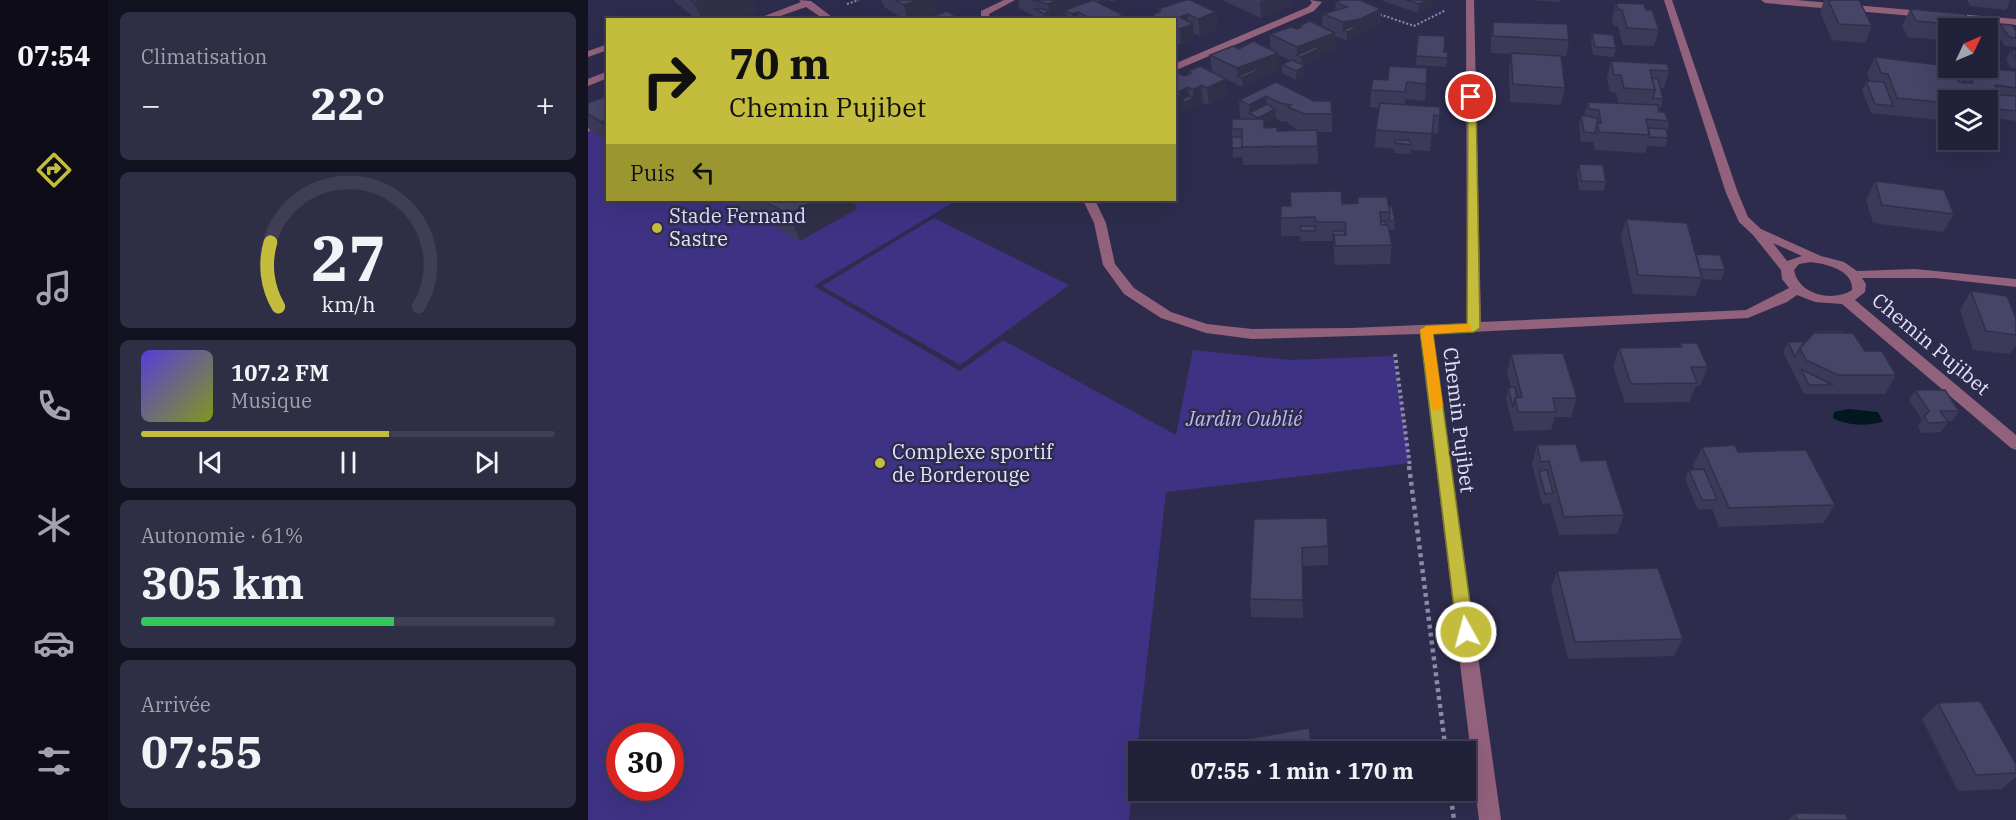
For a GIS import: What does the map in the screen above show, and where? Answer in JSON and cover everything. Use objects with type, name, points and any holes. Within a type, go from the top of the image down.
[{"type":"street","points":[[985,18],[984,13],[1011,0]]},
{"type":"street","points":[[1176,67],[1311,9],[1317,2],[1314,0]]},
{"type":"street","points":[[1668,0],[1732,193],[1743,219],[1757,232],[1787,269],[1788,279],[1797,289],[1815,298],[1846,300],[1855,295],[1859,288],[1854,275],[1843,267],[1757,232]]},
{"type":"street","points":[[1765,0],[2016,22]]},
{"type":"street","points":[[1470,1],[1474,328]]},
{"type":"street","points":[[763,18],[805,2],[829,18]]},
{"type":"street","points":[[588,54],[606,48]]},
{"type":"street","points":[[588,82],[606,75]]},
{"type":"street","points":[[588,129],[606,121]]},
{"type":"street","points":[[1089,201],[1100,223],[1109,265],[1129,291],[1166,315],[1206,328],[1252,334],[1426,330]]},
{"type":"street","points":[[1787,269],[1795,261],[1821,259]]},
{"type":"street","points":[[1854,275],[1930,272],[2016,283]]},
{"type":"street","name":"Chemin Pujibet","points":[[1490,820],[1426,330],[1748,314],[1782,299],[1797,289]]},
{"type":"street","name":"Chemin Pujibet","points":[[1846,300],[2016,444]]},
{"type":"path","points":[[1368,10],[1414,26],[1452,6],[1470,1]]},
{"type":"path","points":[[1426,330],[1394,356],[1410,463],[1445,741]]},
{"type":"path","points":[[1451,801],[1454,820]]},
{"type":"green space","name":"Complexe sportif de Borderouge","points":[[606,110],[606,201],[955,201],[814,286],[960,371],[1003,340],[1176,435],[1193,350],[1290,360],[1394,356],[1410,463],[1166,492],[1138,741],[1128,741],[1128,801],[1131,801],[1129,820],[588,820],[588,118]]},
{"type":"green space","points":[[934,218],[1069,285],[960,365],[822,286]]},
{"type":"water","points":[[1849,409],[1878,412],[1883,422],[1857,424],[1845,423],[1833,418],[1834,412]]},
{"type":"building","points":[[895,0],[917,0],[904,5]]},
{"type":"building","points":[[1032,0],[1058,0],[1048,4]]},
{"type":"building","points":[[1093,0],[1123,15],[1116,18],[1082,18],[1086,16],[1078,12],[1072,14],[1065,10]]},
{"type":"building","points":[[1190,0],[1216,12],[1198,19],[1188,14],[1180,17],[1193,24],[1180,29],[1176,27],[1176,18],[1157,18],[1152,15],[1161,11],[1158,9]]},
{"type":"building","points":[[1360,0],[1381,9],[1360,19],[1343,22],[1323,14],[1347,7],[1336,2]]},
{"type":"building","points":[[1406,0],[1427,0],[1419,4]]},
{"type":"building","points":[[1828,0],[1859,0],[1872,26],[1839,24]]},
{"type":"building","points":[[1616,3],[1644,4],[1646,10],[1652,10],[1659,30],[1627,28],[1622,10],[1618,9]]},
{"type":"building","points":[[1035,9],[1044,9],[1049,12],[1044,14]]},
{"type":"building","points":[[1910,9],[1965,14],[1968,18],[1938,18],[1938,23],[1916,21]]},
{"type":"building","points":[[947,11],[959,18],[928,18]]},
{"type":"building","points":[[1310,21],[1335,33],[1297,47],[1270,34],[1291,27],[1297,29]]},
{"type":"building","points":[[1493,22],[1567,24],[1569,40],[1493,36]]},
{"type":"building","points":[[2000,24],[2012,25],[2016,31],[2016,38],[2009,37]]},
{"type":"building","points":[[1359,27],[1347,32],[1343,30]]},
{"type":"building","points":[[1592,33],[1613,35],[1616,48],[1595,47]]},
{"type":"building","points":[[1418,35],[1445,36],[1444,52],[1448,52],[1447,58],[1416,56]]},
{"type":"building","points":[[1253,41],[1278,53],[1237,68],[1210,55],[1233,46],[1239,49]]},
{"type":"building","points":[[1315,47],[1322,47],[1301,57],[1297,55]]},
{"type":"building","points":[[1511,53],[1561,56],[1565,88],[1513,84]]},
{"type":"building","points":[[1875,57],[1938,65],[1938,78],[1957,78],[1959,82],[1973,83],[1970,78],[1998,78],[1998,69],[2016,71],[2016,88],[1995,85],[1997,90],[1938,90],[1938,102],[1897,98],[1888,74],[1881,73]]},
{"type":"building","points":[[1292,60],[1305,66],[1296,71],[1282,64]]},
{"type":"building","points":[[1611,61],[1667,64],[1669,71],[1650,70],[1655,90],[1624,88],[1621,75],[1614,75]]},
{"type":"building","points":[[1200,66],[1226,79],[1207,88],[1202,85],[1193,90],[1188,87],[1178,92],[1182,94],[1176,97],[1176,74],[1184,76],[1191,73],[1188,71]]},
{"type":"building","points":[[1389,66],[1427,68],[1426,84],[1407,82],[1405,92],[1371,90],[1373,79],[1388,80]]},
{"type":"building","points":[[1257,68],[1260,69],[1242,78],[1238,76]]},
{"type":"building","points":[[1652,78],[1658,79],[1663,99],[1653,98],[1655,90]]},
{"type":"building","points":[[1866,81],[1884,82],[1893,106],[1875,104]]},
{"type":"building","points":[[1276,82],[1314,101],[1331,101],[1332,114],[1304,114],[1288,107],[1291,105],[1280,103],[1266,96],[1249,105],[1239,100]]},
{"type":"building","points":[[1999,95],[2016,96],[2016,111],[1998,109]]},
{"type":"building","points":[[606,96],[606,120],[601,122],[588,114],[588,103]]},
{"type":"building","points":[[1189,96],[1194,98],[1183,103],[1183,99]]},
{"type":"building","points":[[1588,102],[1658,105],[1659,112],[1665,112],[1668,121],[1646,119],[1650,135],[1599,132],[1597,122],[1601,123],[1599,110],[1589,109]]},
{"type":"building","points":[[1380,103],[1440,107],[1440,116],[1434,115],[1432,134],[1376,130]]},
{"type":"building","points":[[1267,104],[1275,109],[1258,118],[1249,113]]},
{"type":"building","points":[[1581,115],[1597,118],[1596,133],[1584,132]]},
{"type":"building","points":[[1232,119],[1264,119],[1264,128],[1277,127],[1277,131],[1317,130],[1318,146],[1242,147],[1242,129],[1232,129]]},
{"type":"building","points":[[1648,128],[1666,129],[1668,138],[1649,137]]},
{"type":"building","points":[[1232,137],[1242,137],[1242,148],[1232,148]]},
{"type":"building","points":[[1395,140],[1409,140],[1411,145],[1395,143]]},
{"type":"building","points":[[1579,164],[1603,165],[1606,182],[1581,181]]},
{"type":"building","points":[[1875,181],[1944,190],[1954,214],[1882,205]]},
{"type":"building","points":[[1341,191],[1342,204],[1358,203],[1358,197],[1387,197],[1390,212],[1380,212],[1381,225],[1388,225],[1392,245],[1335,246],[1334,235],[1346,235],[1345,222],[1316,222],[1315,217],[1281,218],[1281,206],[1291,206],[1290,192]]},
{"type":"building","points":[[763,201],[814,201],[789,214]]},
{"type":"building","points":[[1389,206],[1392,206],[1395,220],[1389,221]]},
{"type":"building","points":[[1626,219],[1687,223],[1702,278],[1638,275]]},
{"type":"building","points":[[1300,226],[1315,226],[1315,231],[1301,231]]},
{"type":"building","points":[[1333,231],[1344,231],[1345,235],[1334,235],[1334,244]]},
{"type":"building","points":[[1696,254],[1720,255],[1725,270],[1700,269]]},
{"type":"building","points":[[1971,291],[2007,296],[2016,318],[2016,335],[1986,331]]},
{"type":"building","points":[[1818,331],[1842,331],[1843,333],[1816,333]]},
{"type":"building","points":[[1814,333],[1853,333],[1865,351],[1882,351],[1896,375],[1838,375],[1806,360],[1800,348]]},
{"type":"building","points":[[1788,342],[1805,342],[1795,357]]},
{"type":"building","points":[[1680,343],[1697,343],[1708,367],[1691,367],[1697,383],[1631,384],[1619,348],[1682,347]]},
{"type":"building","points":[[1563,353],[1577,398],[1553,398],[1556,412],[1518,412],[1515,398],[1522,397],[1511,354]]},
{"type":"building","points":[[1801,369],[1833,385],[1809,385]]},
{"type":"building","points":[[1515,387],[1517,397],[1513,407],[1508,388]]},
{"type":"building","points":[[1915,390],[1945,390],[1959,411],[1940,411],[1948,422],[1929,423],[1924,417],[1929,411]]},
{"type":"building","points":[[1576,444],[1581,461],[1606,460],[1624,515],[1564,517],[1549,461],[1541,462],[1537,445]]},
{"type":"building","points":[[1735,445],[1738,452],[1806,450],[1835,505],[1729,508],[1702,447]]},
{"type":"building","points":[[1704,469],[1717,500],[1702,500],[1689,470]]},
{"type":"building","points":[[1547,470],[1553,493],[1545,494],[1539,471]]},
{"type":"building","points":[[1327,518],[1328,546],[1302,548],[1303,600],[1250,599],[1254,519]]},
{"type":"building","points":[[1658,568],[1683,639],[1575,642],[1557,571]]},
{"type":"building","points":[[1980,701],[2016,764],[2016,773],[1976,775],[1938,703]]},
{"type":"building","points":[[1309,728],[1311,741],[1242,741]]},
{"type":"building","points":[[1795,813],[1846,814],[1848,820],[1797,820]]},
{"type":"slow traffic","points":[[1437,406],[1426,330],[1466,328]]},
{"type":"place","name":"Stade Fernand Sastre","points":[[657,228]]},
{"type":"place","name":"Complexe sportif de Borderouge","points":[[880,463]]},
{"type":"route","points":[[1466,632],[1426,330],[1474,328],[1471,97]]},
{"type":"park label","name":"Jardin Oublié","points":[[1244,419]]}]
